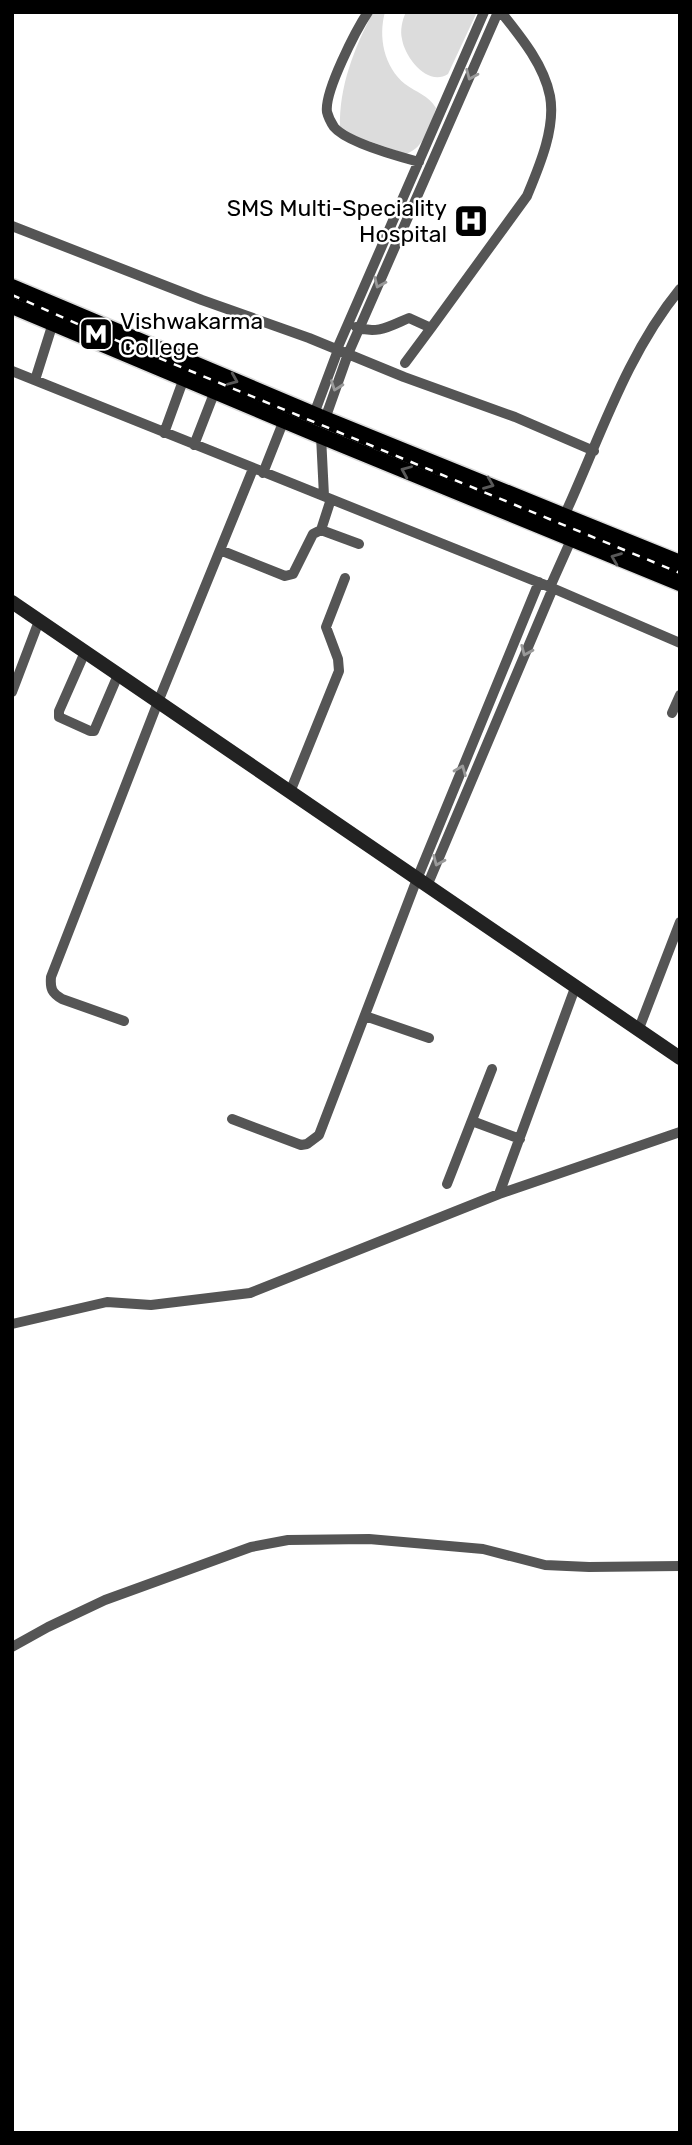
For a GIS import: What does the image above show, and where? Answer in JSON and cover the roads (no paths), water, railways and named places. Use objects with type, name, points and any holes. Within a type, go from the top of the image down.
[{"type":"main road","points":[[12,287],[680,563]]},
{"type":"main road","points":[[12,306],[680,583]]},
{"type":"street","points":[[368,12],[356,29],[332,85],[327,112],[335,128],[346,136],[419,162]]},
{"type":"street","points":[[354,326],[419,162],[484,12]]},
{"type":"street","points":[[319,416],[341,351],[500,12],[517,33],[545,81],[550,99],[549,128],[537,173],[527,196],[405,363]]},
{"type":"street","points":[[451,91],[462,96]]},
{"type":"street","points":[[12,226],[515,417],[594,451]]},
{"type":"street","points":[[232,1119],[301,1145],[319,1135],[365,1016],[551,588],[566,537],[565,514],[594,451],[611,405],[652,327],[680,289]]},
{"type":"street","points":[[354,326],[368,331],[409,318],[431,328]]},
{"type":"street","points":[[35,380],[54,323]]},
{"type":"street","points":[[12,371],[538,582],[680,643]]},
{"type":"street","points":[[164,433],[184,378]]},
{"type":"street","points":[[194,445],[215,391]]},
{"type":"street","points":[[124,1021],[62,999],[54,994],[50,986],[51,977],[220,550],[284,421]]},
{"type":"street","points":[[321,436],[328,498],[321,530]]},
{"type":"street","points":[[220,550],[285,576],[293,574],[313,534],[321,530],[359,544]]},
{"type":"street","points":[[290,792],[339,671],[338,659],[326,627],[345,578]]},
{"type":"street","points":[[422,882],[538,582]]},
{"type":"street","points":[[12,602],[680,1058]]},
{"type":"street","points":[[12,692],[39,621]]},
{"type":"street","points":[[85,652],[59,711],[59,717],[94,731],[118,675]]},
{"type":"street","points":[[672,713],[680,695]]},
{"type":"street","points":[[638,1031],[680,922]]},
{"type":"street","points":[[499,1194],[575,988]]},
{"type":"street","points":[[365,1016],[429,1038]]},
{"type":"street","points":[[447,1184],[492,1069]]},
{"type":"street","points":[[472,1121],[520,1139]]},
{"type":"street","points":[[12,1324],[107,1302],[151,1304],[250,1293],[499,1194],[680,1132]]},
{"type":"street","points":[[12,1647],[105,1600],[251,1547],[288,1540],[369,1539],[483,1549],[545,1565],[680,1566]]},
{"type":"railway","points":[[12,295],[680,573]]},
{"type":"place","name":"SMS Multi-Speciality Hospital","points":[[471,221]]},
{"type":"place","name":"Vishwakarma College","points":[[96,334]]}]
